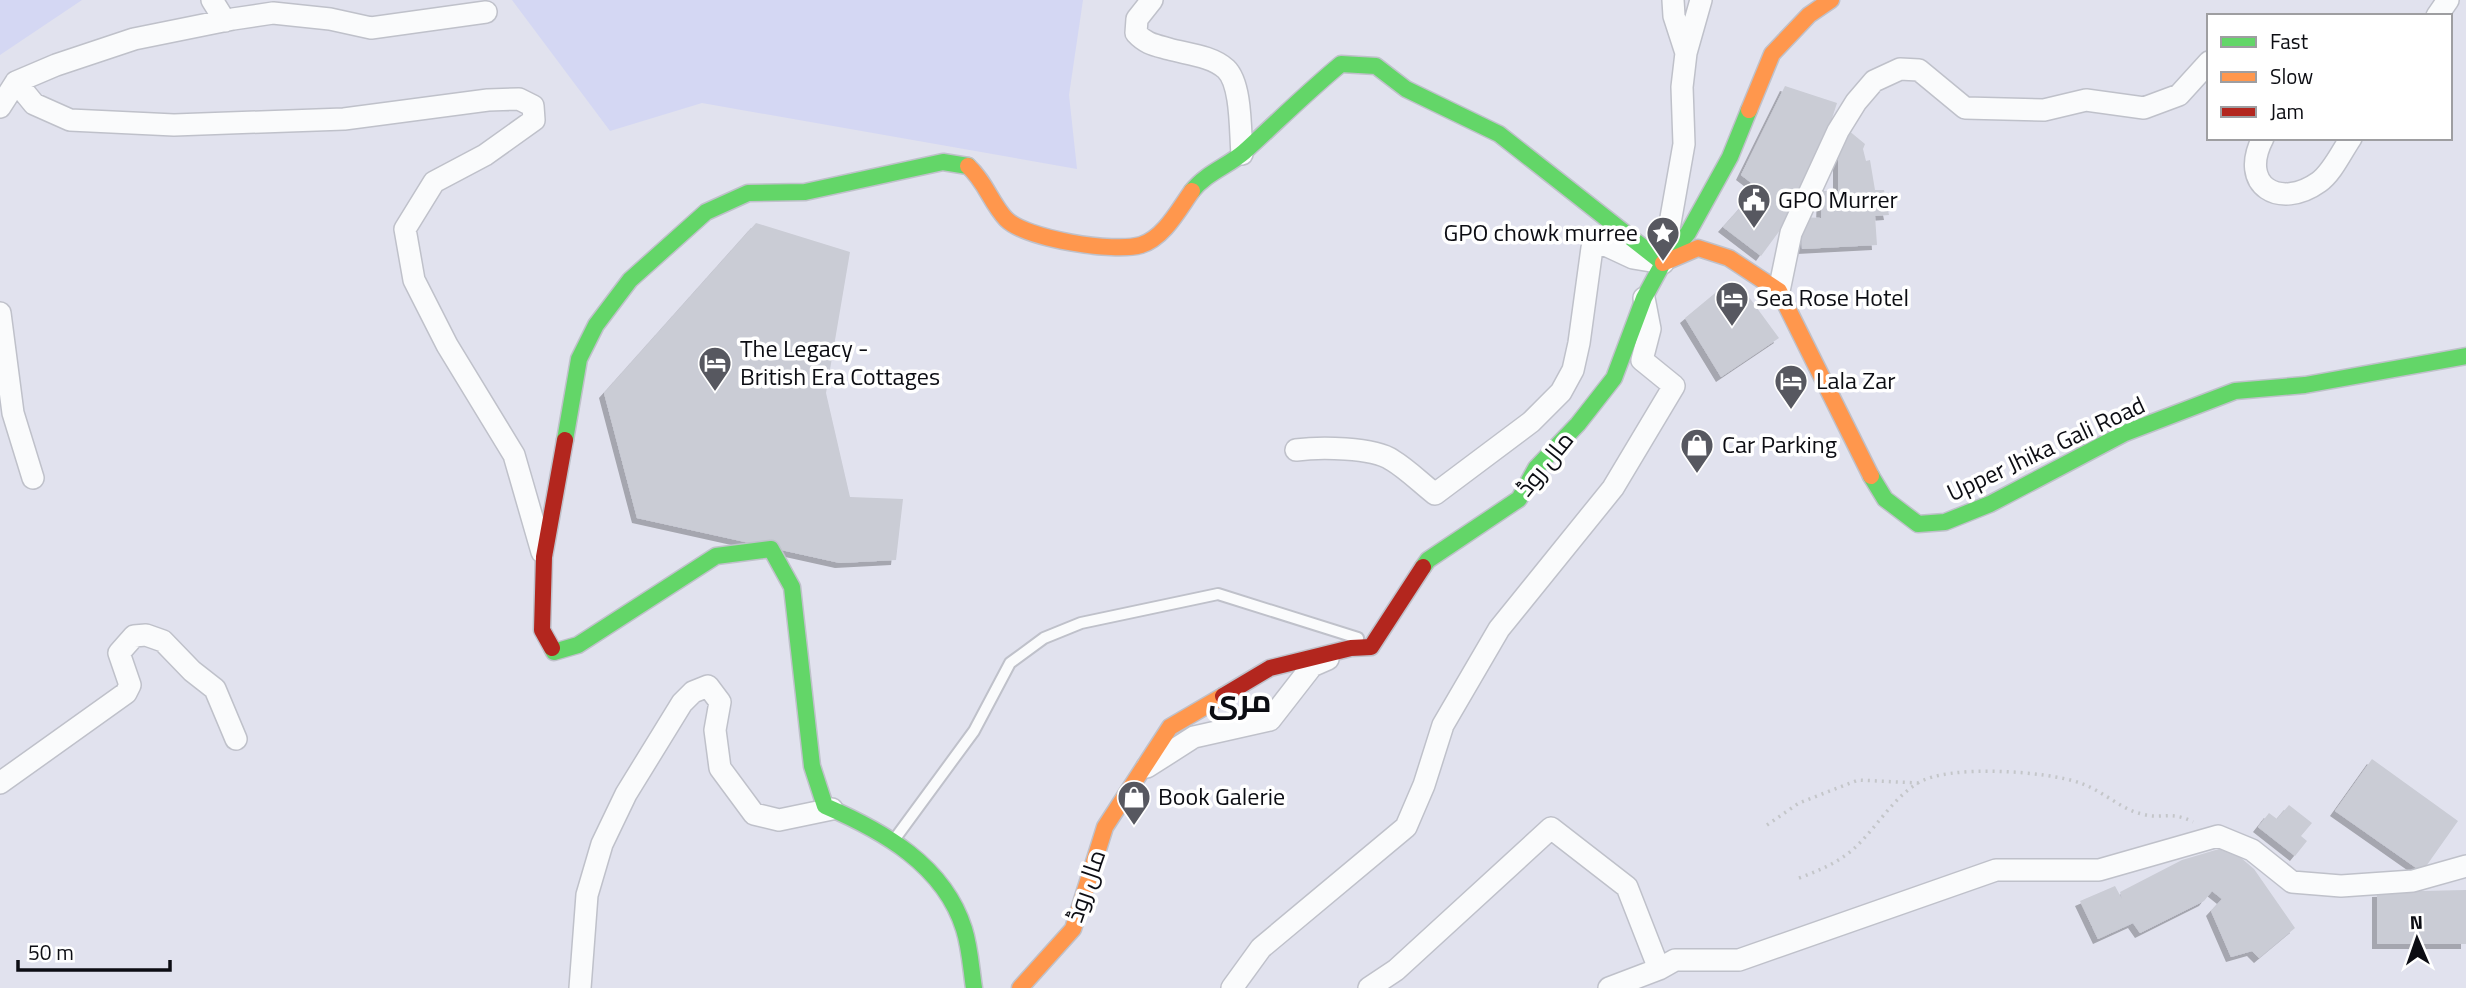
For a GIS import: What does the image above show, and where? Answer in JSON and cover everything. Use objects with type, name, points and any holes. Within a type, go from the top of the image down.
[{"type":"street","points":[[212,0],[225,21]]},
{"type":"street","points":[[1152,0],[1138,19],[1136,33],[1144,42],[1214,61],[1227,70],[1234,82],[1238,103],[1242,154]]},
{"type":"street","points":[[1673,0],[1674,16],[1686,53]]},
{"type":"street","points":[[1663,263],[1684,144],[1682,87],[1686,53],[1702,0]]},
{"type":"street","name":"مال روڈ","points":[[1137,774],[1194,737],[1270,720],[1311,666],[1361,648],[1428,559],[1519,499],[1536,468],[1578,424],[1614,378],[1644,298],[1663,263],[1688,233],[1730,157],[1772,54],[1808,15],[1831,0]]},
{"type":"street","points":[[0,107],[16,82],[134,39],[225,21],[273,13],[330,19],[371,28],[486,12]]},
{"type":"street","points":[[974,988],[964,928],[946,890],[894,840],[825,806],[812,766],[792,587],[771,548],[716,556],[578,645],[554,652],[542,630],[544,557],[579,359],[596,325],[630,280],[706,212],[748,193],[805,192],[943,162],[966,164],[982,178],[1006,219],[1036,234],[1091,246],[1141,245],[1161,233],[1199,182],[1242,154],[1299,98],[1341,64],[1376,66],[1391,83],[1452,109],[1514,144],[1634,243],[1663,263]]},
{"type":"street","points":[[1296,450],[1322,447],[1376,452],[1394,460],[1435,494],[1531,422],[1561,392],[1573,370],[1579,343],[1592,248],[1602,244],[1633,258],[1663,263],[1698,248],[1729,258],[1779,291],[1797,220],[1838,131],[1856,102],[1874,81],[1900,69],[1919,70],[1965,108],[2044,110],[2086,100],[2144,108],[2179,95],[2207,64]]},
{"type":"street","points":[[16,82],[34,104],[70,120],[161,124],[344,119],[488,100],[519,99],[533,106],[534,120],[485,155],[434,181],[405,229],[414,280],[447,345],[514,455],[544,557]]},
{"type":"street","points":[[2262,140],[2253,162],[2256,178],[2267,190],[2280,194],[2301,192],[2322,181],[2350,140]]},
{"type":"street","name":"Upper Jhika Gali Road","points":[[1779,291],[1860,458],[1885,499],[1918,524],[1945,522],[1990,504],[2125,433],[2235,391],[2305,385],[2466,356]]},
{"type":"street","points":[[1231,988],[1261,948],[1405,827],[1443,725],[1499,629],[1613,488],[1654,423],[1675,386],[1642,360],[1650,329],[1644,298]]},
{"type":"street","points":[[0,313],[13,413],[33,478]]},
{"type":"street","points":[[0,783],[126,694],[130,685],[119,653],[134,636],[146,635],[163,641],[192,671],[215,689],[236,739]]},
{"type":"street","name":"مال روڈ","points":[[1020,988],[1073,929],[1105,827],[1170,727],[1270,668],[1361,648]]},
{"type":"street","points":[[580,988],[587,895],[602,844],[625,794],[682,703],[693,692],[708,686],[720,702],[715,730],[720,768],[754,814],[779,820],[832,809]]},
{"type":"street","points":[[1369,988],[1396,970],[1551,828],[1627,887],[1659,969]]},
{"type":"street","points":[[1609,988],[1675,960],[1739,960],[1996,870],[2099,870],[2218,836],[2252,850],[2292,882],[2341,886],[2413,881],[2466,866]]},
{"type":"lane","points":[[894,840],[974,731],[1010,663],[1044,638],[1092,621],[1218,594],[1357,637],[1361,648]]},
{"type":"path","points":[[1799,878],[1823,869],[1852,850],[1881,817],[1918,783],[1945,772],[2055,778],[2080,783],[2144,815],[2178,814],[2218,836]]},
{"type":"path","points":[[1767,825],[1799,803],[1858,780],[1918,783]]},
{"type":"shaded area","points":[[0,0],[82,0],[0,55]]},
{"type":"shaded area","points":[[512,0],[1083,0],[1069,95],[1077,169],[702,103],[610,131]]},
{"type":"building","points":[[1785,86],[1837,103],[1808,192],[1761,256],[1723,227],[1758,188],[1741,175]]},
{"type":"building","points":[[1848,130],[1865,144],[1863,149],[1866,161],[1870,160],[1875,190],[1884,190],[1889,215],[1875,216],[1877,245],[1802,249],[1801,217],[1821,218],[1822,191],[1838,191],[1838,146]]},
{"type":"building","name":"The Legacy - British Era Cottages","points":[[756,223],[850,252],[826,393],[850,497],[903,499],[896,560],[840,563],[637,518],[604,393]]},
{"type":"building","name":"Sea Rose Hotel","points":[[1720,289],[1743,289],[1779,338],[1721,377],[1685,318]]},
{"type":"building","points":[[2372,759],[2458,821],[2422,872],[2335,811]]},
{"type":"building","points":[[2289,805],[2312,823],[2301,836],[2307,841],[2295,856],[2258,827],[2269,813],[2277,819]]},
{"type":"building","points":[[2219,849],[2240,857],[2254,869],[2295,928],[2259,958],[2252,951],[2231,957],[2211,911],[2222,899],[2212,891],[2204,901],[2140,933],[2133,923],[2098,939],[2080,901],[2115,886],[2122,899],[2120,892],[2182,860]]},
{"type":"building","points":[[2466,890],[2466,944],[2377,944],[2377,892]]},
{"type":"traffic: fast","points":[[1192,191],[1204,179],[1244,152],[1341,64],[1376,66],[1406,89],[1499,134],[1663,263]]},
{"type":"traffic: fast","points":[[1423,567],[1428,560],[1519,499],[1536,468],[1578,424],[1614,378],[1644,298],[1663,263],[1688,233],[1730,157],[1749,110]]},
{"type":"traffic: fast","points":[[565,440],[579,359],[596,325],[630,280],[706,212],[748,193],[805,192],[943,162],[968,166]]},
{"type":"traffic: fast","points":[[1871,476],[1885,499],[1918,524],[1945,522],[1990,504],[2125,433],[2235,391],[2305,385],[2466,356]]},
{"type":"traffic: fast","points":[[552,648],[554,652],[578,645],[716,556],[771,549],[792,587],[812,766],[825,806],[889,839],[909,853],[942,886],[955,906],[964,929],[974,988]]},
{"type":"traffic: slow","points":[[1749,110],[1772,54],[1809,15],[1831,0]]},
{"type":"traffic: slow","points":[[968,166],[979,178],[1001,213],[1016,226],[1050,238],[1092,246],[1128,247],[1149,241],[1170,222],[1192,191]]},
{"type":"traffic: slow","points":[[1663,263],[1698,248],[1729,258],[1779,291],[1871,476]]},
{"type":"traffic: slow","points":[[1020,988],[1073,929],[1105,827],[1170,727],[1223,696]]},
{"type":"traffic: jam","points":[[552,648],[542,630],[544,557],[565,440]]},
{"type":"traffic: jam","points":[[1223,696],[1270,668],[1351,648],[1371,647],[1423,567]]},
{"type":"place","name":"GPO Murrer","points":[[1754,230]]},
{"type":"place","name":"GPO chowk murree","points":[[1663,263]]},
{"type":"place","name":"Sea Rose Hotel","points":[[1732,328]]},
{"type":"place","name":"The Legacy - British Era Cottages","points":[[715,393]]},
{"type":"place","name":"Lala Zar","points":[[1791,411]]},
{"type":"place","name":"Car Parking","points":[[1697,475]]},
{"type":"place","name":"Book Galerie","points":[[1134,827]]},
{"type":"district","name":"مری","points":[[1240,701]]}]
